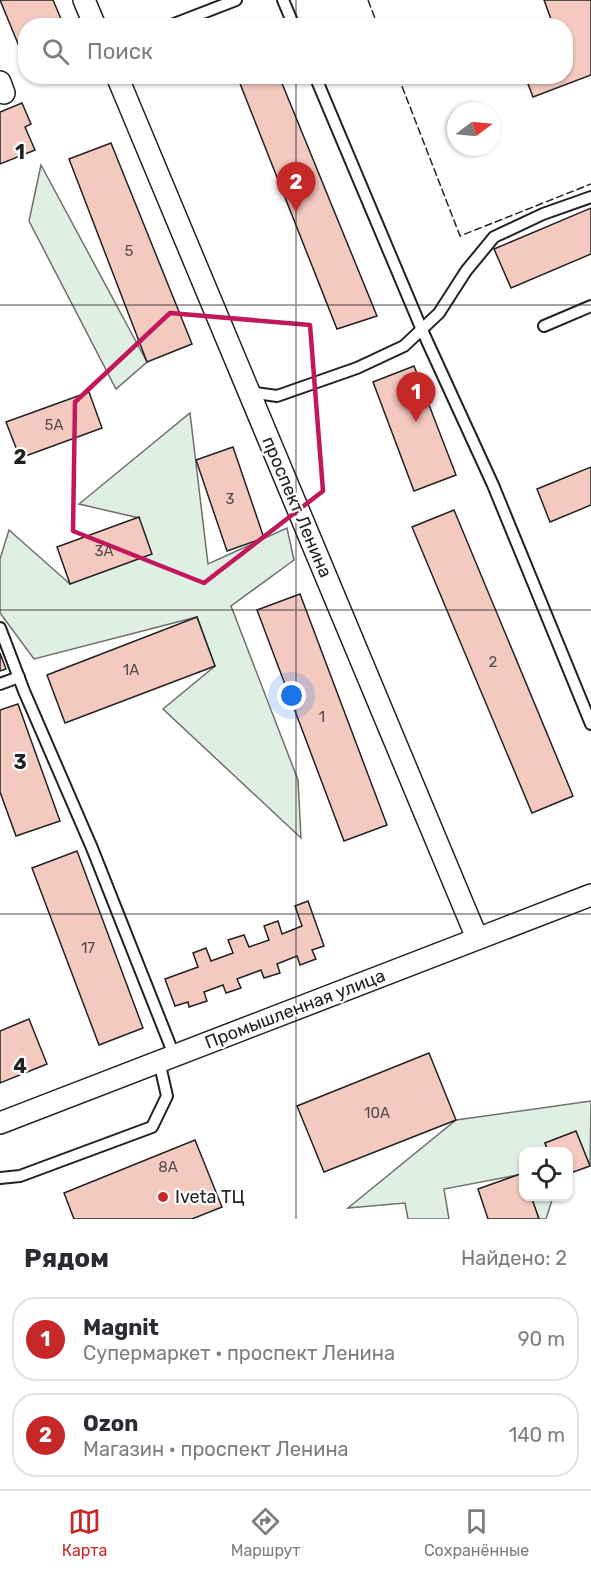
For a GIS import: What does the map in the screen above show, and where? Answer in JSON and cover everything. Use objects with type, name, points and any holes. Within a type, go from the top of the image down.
[{"type":"street","points":[[84,0],[92,18]]},
{"type":"street","name":"проспект Ленина","points":[[120,84],[477,938]]},
{"type":"street","name":"Промышленная улица","points":[[0,1123],[591,895]]},
{"type":"lane","points":[[190,18],[236,0]]},
{"type":"lane","points":[[283,0],[291,18]]},
{"type":"lane","points":[[318,84],[422,330],[493,485],[591,724]]},
{"type":"lane","points":[[249,392],[277,396],[347,371],[404,346],[439,313],[466,271],[494,237],[543,214],[591,197]]},
{"type":"lane","points":[[544,326],[591,306]]},
{"type":"lane","points":[[0,627],[92,848],[167,1058],[167,1096],[153,1126],[21,1176],[0,1178]]},
{"type":"lane","points":[[0,684],[19,677]]},
{"type":"highlighted area","points":[[170,313],[310,325],[323,491],[204,583],[73,531],[75,402]]},
{"type":"green space","points":[[41,165],[147,362],[116,389],[29,221]]},
{"type":"green space","points":[[190,413],[208,564],[287,528],[294,560],[231,606],[298,780],[301,838],[163,709],[215,666],[197,617],[34,659],[0,613],[0,559],[9,530],[70,584],[139,518],[79,504]]},
{"type":"green space","points":[[591,1101],[590,1166],[576,1132],[545,1143],[546,1147],[519,1147],[519,1175],[444,1189],[449,1219],[408,1219],[405,1203],[348,1208],[456,1120]]},
{"type":"green space","points":[[532,1201],[552,1201],[546,1219],[539,1219]]},
{"type":"building","points":[[0,0],[53,0],[61,18],[18,18],[18,44]]},
{"type":"building","points":[[544,0],[591,0],[591,75],[573,82],[573,18],[551,18]]},
{"type":"building","points":[[240,84],[282,84],[377,316],[337,329]]},
{"type":"building","points":[[528,84],[567,84],[533,97]]},
{"type":"building","points":[[22,103],[31,124],[25,127],[35,150],[0,164],[0,112]]},
{"type":"building","points":[[111,143],[192,344],[147,362],[69,159]]},
{"type":"building","points":[[591,208],[591,254],[511,288],[494,249]]},
{"type":"building","points":[[414,366],[456,475],[414,491],[373,382]]},
{"type":"building","points":[[89,392],[102,428],[20,458],[6,422]]},
{"type":"building","points":[[233,447],[264,538],[227,551],[196,460]]},
{"type":"building","points":[[591,467],[591,505],[550,522],[537,489]]},
{"type":"building","points":[[454,510],[573,796],[532,813],[412,527]]},
{"type":"building","points":[[139,517],[152,554],[70,584],[57,547]]},
{"type":"building","points":[[300,594],[387,825],[344,841],[257,610]]},
{"type":"building","points":[[197,617],[215,666],[65,723],[47,675]]},
{"type":"building","points":[[0,653],[6,669],[0,671]]},
{"type":"building","points":[[18,704],[60,821],[16,836],[0,792],[0,710]]},
{"type":"building","points":[[77,851],[143,1028],[99,1045],[32,868]]},
{"type":"building","points":[[308,901],[324,946],[312,950],[316,959],[300,965],[297,956],[277,964],[280,973],[264,978],[261,970],[237,979],[241,988],[226,993],[223,985],[204,992],[207,1001],[189,1007],[188,1002],[175,1006],[165,979],[198,967],[193,953],[206,948],[211,961],[233,953],[228,940],[244,935],[249,947],[269,940],[264,926],[278,921],[282,934],[302,926],[295,906]]},
{"type":"building","points":[[29,1019],[47,1064],[0,1083],[0,1031]]},
{"type":"building","points":[[429,1053],[456,1120],[324,1172],[297,1106]]},
{"type":"building","points":[[576,1131],[590,1166],[573,1172],[573,1147],[546,1147],[545,1143]]},
{"type":"building","points":[[195,1140],[222,1207],[192,1219],[74,1219],[64,1193]]},
{"type":"building","points":[[519,1174],[519,1201],[533,1201],[539,1219],[488,1219],[478,1189]]},
{"type":"fence","points":[[368,0],[375,18]]},
{"type":"fence","points":[[401,84],[460,236],[591,184]]},
{"type":"place","name":"Ozon","points":[[296,212]]},
{"type":"place","name":"Magnit","points":[[416,422]]},
{"type":"place","name":"Iveta ТЦ","points":[[163,1197]]}]
